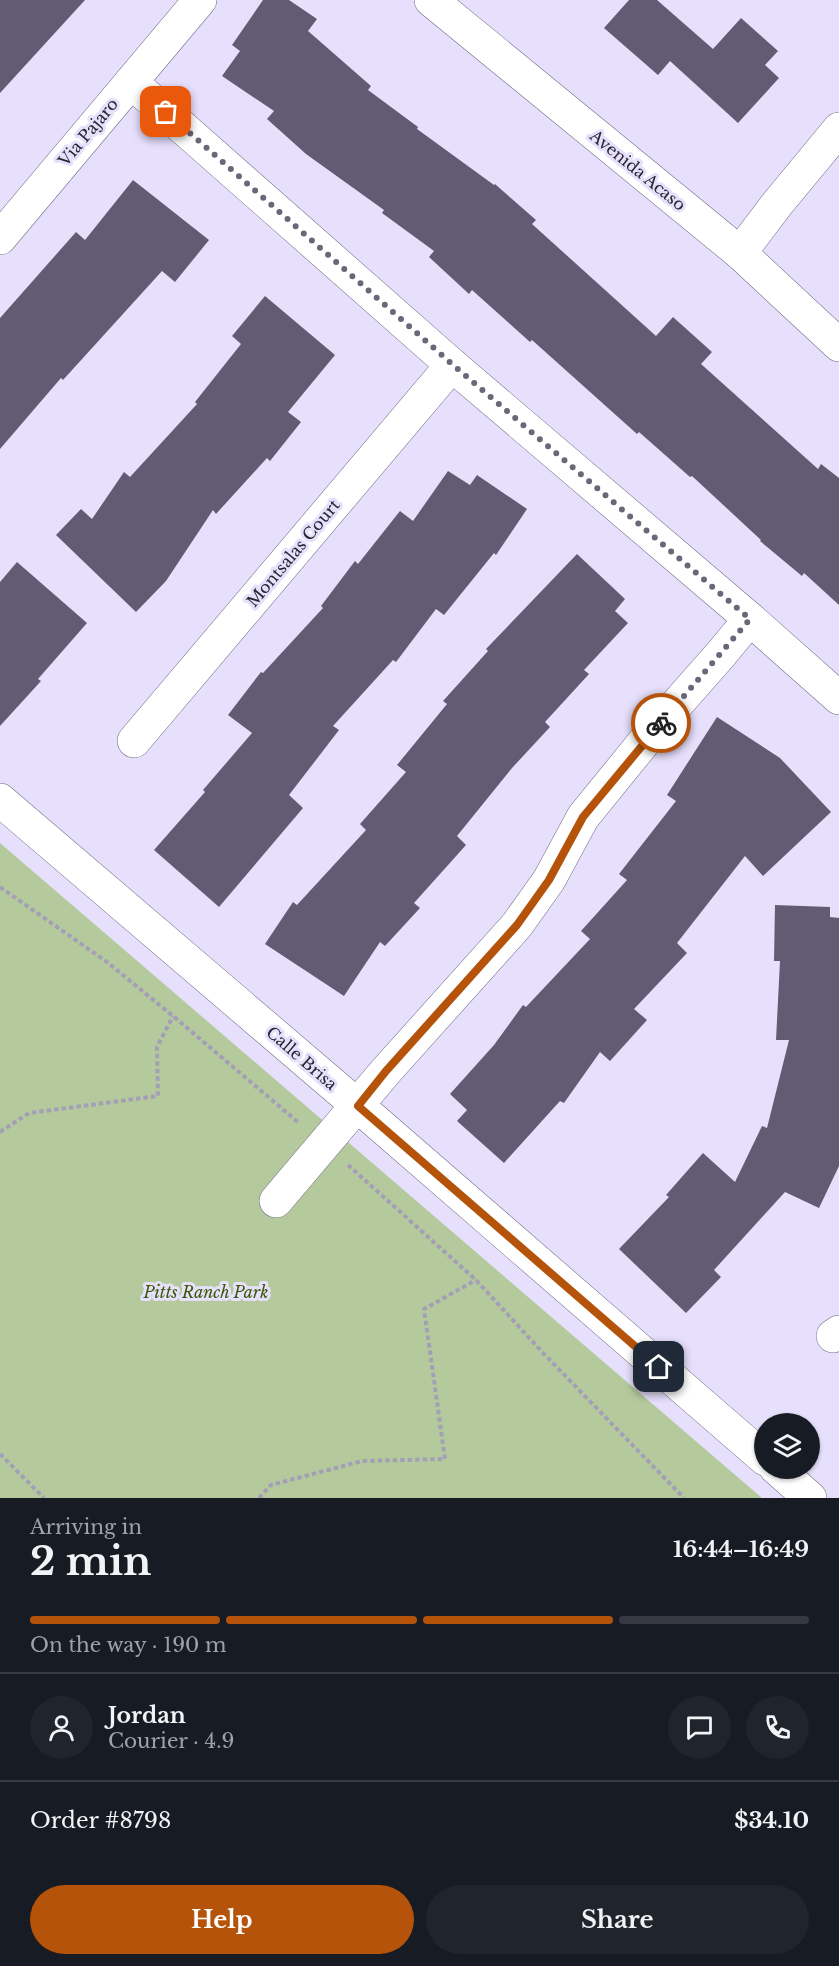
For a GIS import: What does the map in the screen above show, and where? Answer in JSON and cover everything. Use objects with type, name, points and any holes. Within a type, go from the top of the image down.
[{"type":"street","name":"Via Pajaro","points":[[0,238],[200,0]]},
{"type":"street","name":"Avenida Acaso","points":[[431,0],[740,253],[839,345]]},
{"type":"street","points":[[131,81],[452,364],[839,698]]},
{"type":"street","points":[[740,253],[839,129]]},
{"type":"street","name":"Montsalas Court","points":[[134,741],[452,364]]},
{"type":"street","points":[[276,1201],[386,1071],[517,925],[549,880],[583,817],[648,737],[750,619]]},
{"type":"street","name":"Calle Brisa","points":[[0,800],[754,1449]]},
{"type":"street","points":[[788,1479],[810,1498]]},
{"type":"path","points":[[0,887],[107,962],[325,1144],[476,1280],[545,1355],[684,1498]]},
{"type":"path","points":[[0,1132],[29,1113],[158,1096],[157,1047],[173,1016]]},
{"type":"path","points":[[259,1498],[271,1485],[362,1461],[445,1459],[424,1309],[476,1280]]},
{"type":"path","points":[[0,1454],[44,1498]]},
{"type":"green space","name":"Pitts Ranch Park","points":[[0,843],[762,1498],[0,1498]]},
{"type":"building","points":[[0,0],[85,0],[0,93]]},
{"type":"building","points":[[263,0],[289,0],[317,19],[308,31],[371,86],[368,90],[418,127],[417,129],[495,184],[536,220],[532,224],[656,336],[673,317],[712,352],[701,364],[818,469],[821,464],[839,478],[839,605],[804,573],[802,576],[760,541],[692,476],[690,477],[639,432],[637,434],[532,340],[530,342],[472,290],[469,294],[429,257],[434,251],[382,213],[384,210],[306,154],[267,119],[274,111],[222,76],[240,51],[232,45]]},
{"type":"building","points":[[629,0],[657,0],[713,49],[741,18],[778,51],[765,65],[779,78],[738,123],[670,61],[658,75],[604,28]]},
{"type":"building","points":[[133,180],[209,240],[175,282],[162,271],[63,380],[61,378],[0,449],[0,318],[76,232],[85,240]]},
{"type":"building","points":[[265,296],[335,355],[288,412],[301,422],[270,461],[267,458],[216,514],[213,510],[166,581],[136,612],[56,535],[81,509],[92,519],[124,472],[130,477],[197,404],[195,402],[241,344],[232,336]]},
{"type":"building","points":[[448,471],[470,485],[477,475],[527,509],[496,555],[494,553],[444,615],[436,609],[396,662],[393,660],[333,726],[339,730],[289,795],[303,808],[219,907],[154,850],[205,792],[203,790],[252,733],[228,715],[261,672],[263,673],[323,608],[321,606],[355,561],[358,564],[400,511],[413,521]]},
{"type":"building","points":[[577,554],[625,599],[615,611],[628,623],[584,670],[589,674],[545,722],[550,727],[512,768],[457,836],[466,845],[414,903],[420,908],[385,946],[380,942],[344,996],[265,944],[293,902],[297,905],[366,830],[360,824],[406,772],[397,765],[447,704],[443,701],[488,651],[486,649]]},
{"type":"building","points":[[17,562],[87,623],[38,679],[41,681],[0,726],[0,582]]},
{"type":"building","points":[[717,717],[780,758],[831,812],[763,876],[745,856],[677,943],[687,953],[634,1009],[647,1020],[610,1061],[600,1052],[564,1103],[560,1101],[504,1163],[457,1121],[467,1110],[450,1094],[494,1045],[523,1005],[526,1007],[590,939],[581,931],[627,880],[619,874],[676,801],[667,795]]},
{"type":"building","points":[[775,905],[830,907],[830,917],[839,918],[839,1166],[819,1208],[785,1192],[714,1270],[721,1277],[686,1313],[619,1249],[669,1197],[666,1195],[703,1153],[735,1182],[762,1126],[767,1128],[789,1040],[776,1040],[780,961],[774,961]]},
{"type":"way so far","points":[[166,112],[452,364],[750,619],[661,723]]},
{"type":"route","points":[[659,1367],[358,1106],[386,1071],[517,925],[549,880],[583,817],[661,723]]}]
